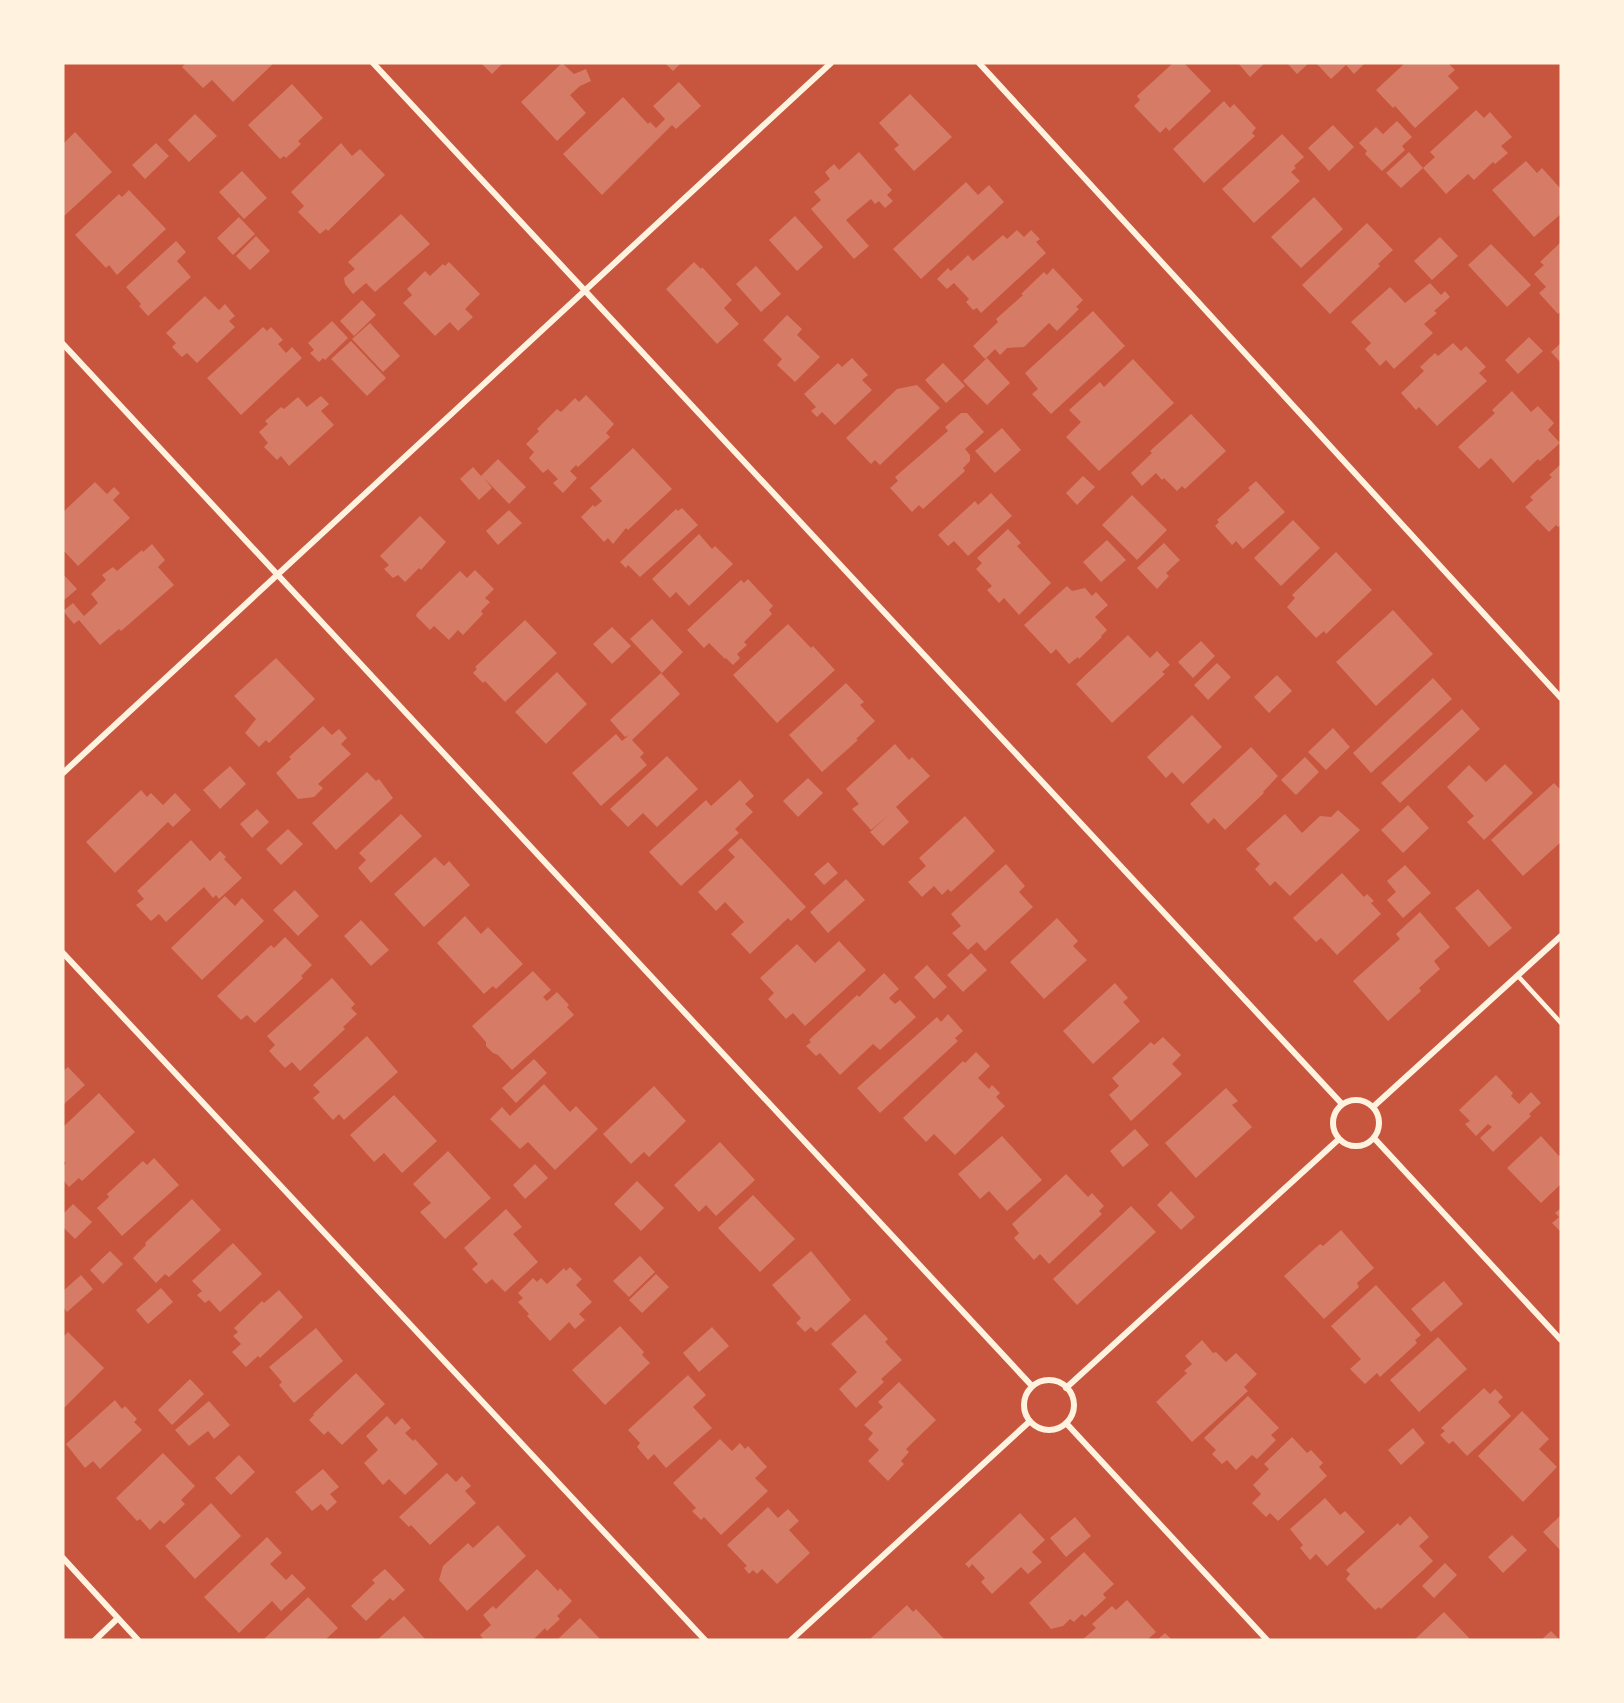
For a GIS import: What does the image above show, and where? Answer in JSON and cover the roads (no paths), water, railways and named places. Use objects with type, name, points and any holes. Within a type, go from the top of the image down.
[{"type":"street","points":[[373,63],[1342,1104]]},
{"type":"street","points":[[63,773],[831,63]]},
{"type":"street","points":[[979,63],[1561,698]]},
{"type":"street","points":[[63,344],[1032,1386]]},
{"type":"street","points":[[1373,1107],[1561,936]]},
{"type":"street","points":[[63,953],[705,1640]]},
{"type":"street","points":[[1358,1099],[1373,1107],[1380,1125],[1374,1138],[1366,1144],[1351,1146],[1339,1138],[1334,1130],[1333,1122],[1334,1115],[1342,1104],[1358,1099]]},
{"type":"street","points":[[1066,1388],[1339,1138]]},
{"type":"street","points":[[1374,1138],[1561,1340]]},
{"type":"street","points":[[1047,1380],[1056,1381],[1066,1388],[1073,1398],[1074,1407],[1072,1415],[1061,1428],[1045,1431],[1029,1422],[1023,1409],[1024,1401],[1032,1386],[1047,1380]]},
{"type":"street","points":[[791,1640],[1029,1422]]},
{"type":"street","points":[[1066,1423],[1267,1640]]},
{"type":"street","points":[[63,1558],[138,1640]]},
{"type":"street","points":[[95,1640],[118,1618]]},
{"type":"lane","points":[[1518,976],[1561,1023]]}]
